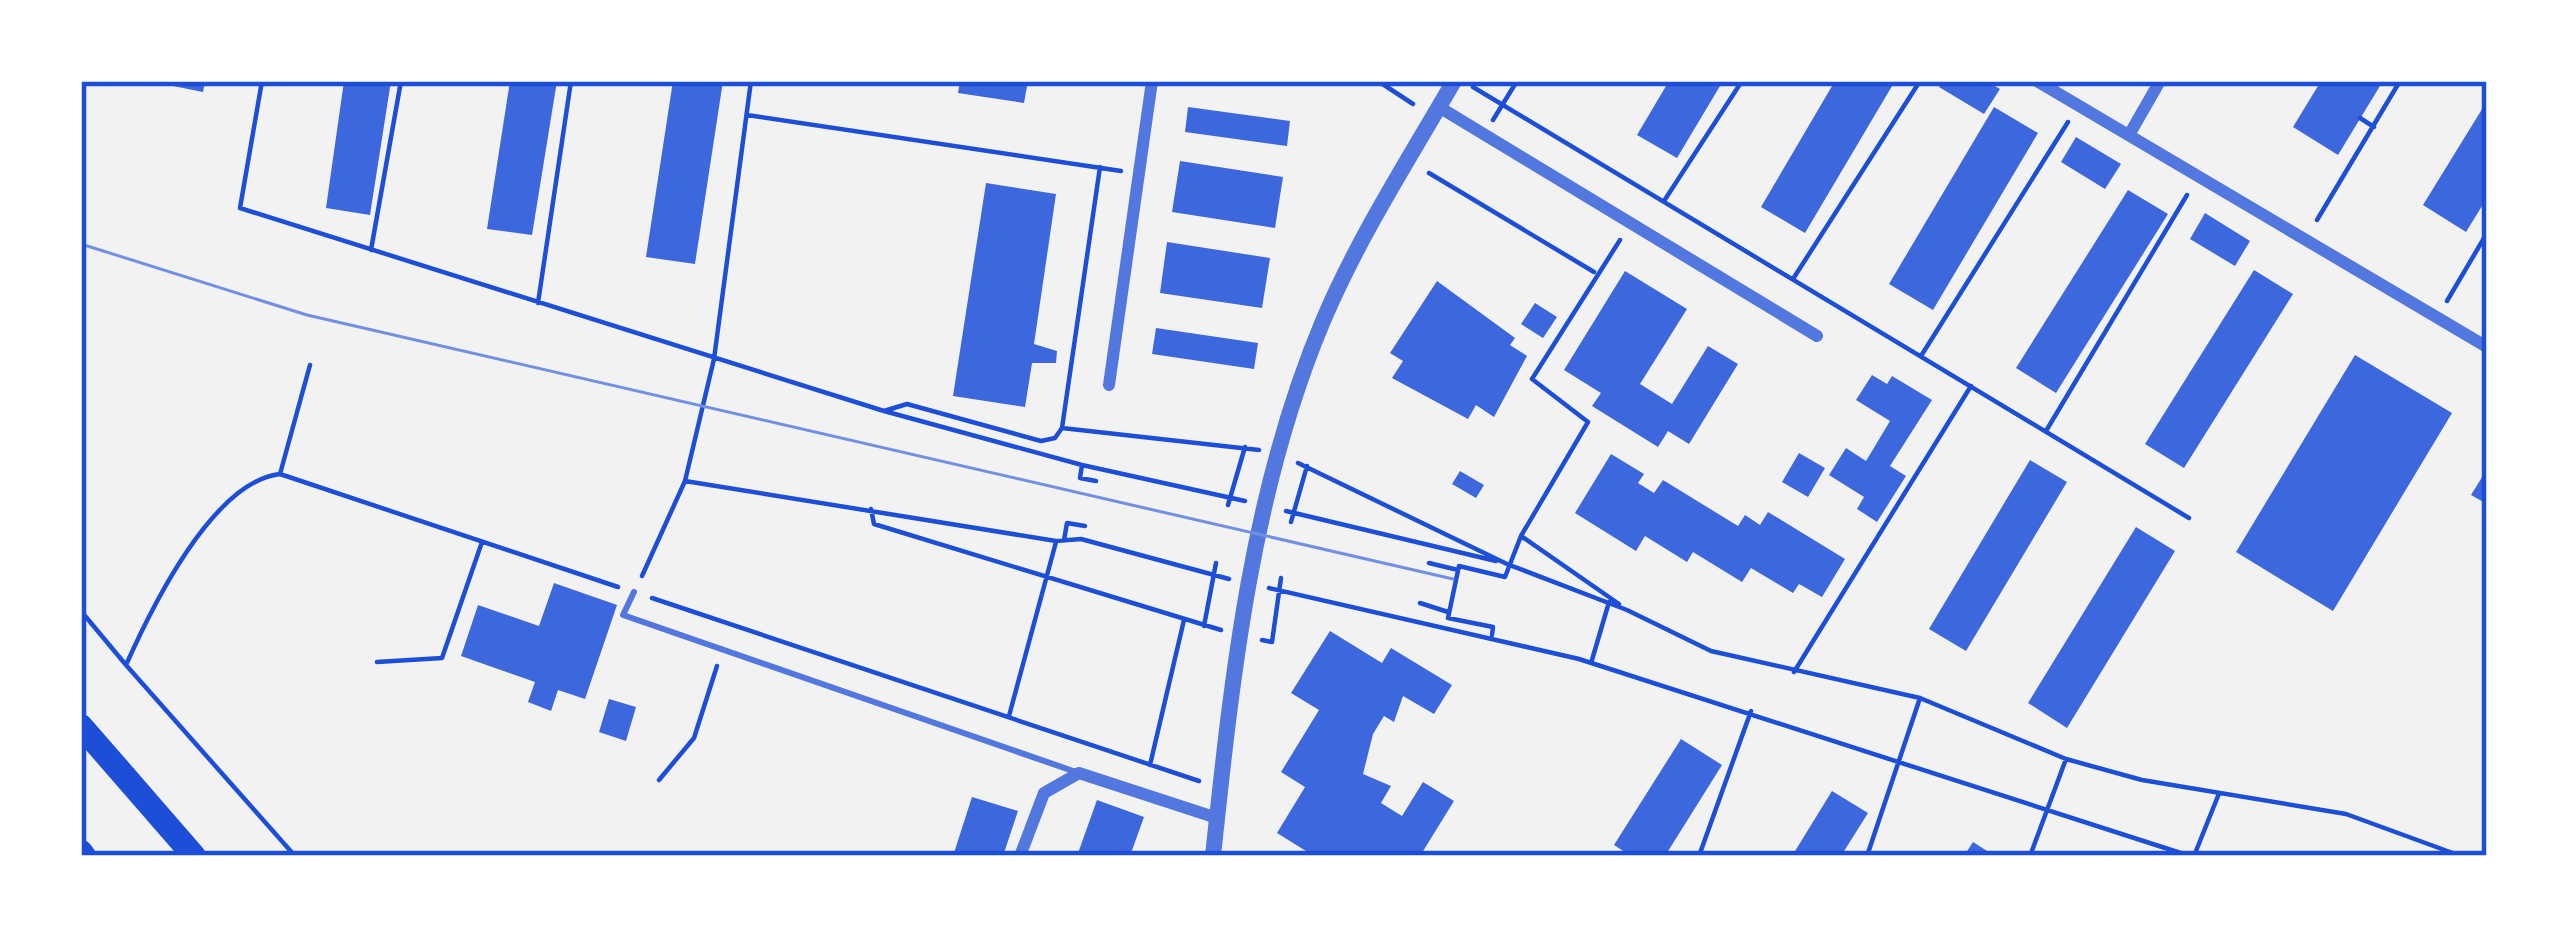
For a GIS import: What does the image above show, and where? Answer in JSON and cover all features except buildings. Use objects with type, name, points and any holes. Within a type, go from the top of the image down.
[{"type":"highway","points":[[81,726],[194,856]]},
{"type":"street","points":[[1108,385],[1152,81]]},
{"type":"street","points":[[1214,856],[1244,632],[1276,454],[1324,318],[1408,161],[1459,81]]},
{"type":"street","points":[[2037,81],[2487,346]]},
{"type":"street","points":[[2129,135],[2160,81]]},
{"type":"street","points":[[1437,112],[1484,134],[1817,337]]},
{"type":"street","points":[[1020,856],[1045,793],[1079,773],[1217,818]]},
{"type":"lane","points":[[634,592],[623,614],[1079,773]]},
{"type":"path","points":[[262,81],[240,208],[884,411],[1082,465],[1230,501],[1252,502]]},
{"type":"path","points":[[371,250],[401,81]]},
{"type":"path","points":[[538,303],[571,81]]},
{"type":"path","points":[[634,592],[685,481],[715,359],[752,81]]},
{"type":"path","points":[[1378,81],[1437,112]]},
{"type":"path","points":[[1459,81],[2189,518]]},
{"type":"path","points":[[1484,134],[1517,81]]},
{"type":"path","points":[[1664,201],[1742,81]]},
{"type":"path","points":[[1793,279],[1920,81]]},
{"type":"path","points":[[2306,237],[2400,81]]},
{"type":"path","points":[[1921,356],[2078,105]]},
{"type":"path","points":[[747,115],[1139,173]]},
{"type":"path","points":[[2360,118],[2374,127]]},
{"type":"path","points":[[1408,161],[1596,273]]},
{"type":"path","points":[[884,411],[907,404],[1041,441],[1055,438],[1062,428],[1100,167]]},
{"type":"path","points":[[2046,431],[2199,175]]},
{"type":"path","points":[[1429,563],[1505,578],[1521,536],[1588,422],[1532,379],[1630,226]]},
{"type":"path","points":[[2438,316],[2487,233]]},
{"type":"path","points":[[280,474],[310,365]]},
{"type":"path","points":[[1794,672],[1971,386]]},
{"type":"path","points":[[1062,428],[1246,446],[1276,454],[1507,563],[1609,602],[1711,651],[1920,698],[2066,759],[2218,796],[2346,814],[2462,856]]},
{"type":"path","points":[[1230,501],[1246,446]]},
{"type":"path","points":[[1082,465],[1080,478],[1096,481]]},
{"type":"path","points":[[1292,522],[1307,466]]},
{"type":"path","points":[[127,665],[163,586],[183,557],[229,504],[264,476],[280,474],[1221,788]]},
{"type":"path","points":[[685,481],[1060,540],[1081,539],[1235,581]]},
{"type":"path","points":[[1273,507],[1507,563]]},
{"type":"path","points":[[871,509],[874,524],[1204,626],[1244,632]]},
{"type":"path","points":[[1009,716],[1060,540],[1067,523],[1085,526]]},
{"type":"path","points":[[1521,536],[1627,610]]},
{"type":"path","points":[[377,662],[442,658],[482,542]]},
{"type":"path","points":[[1445,566],[1447,551]]},
{"type":"path","points":[[1204,626],[1216,563]]},
{"type":"path","points":[[1458,570],[1448,618],[1493,627],[1492,638]]},
{"type":"path","points":[[1273,642],[1281,578]]},
{"type":"path","points":[[1257,586],[1592,663],[2192,856],[2218,796]]},
{"type":"path","points":[[1592,663],[1609,602]]},
{"type":"path","points":[[1420,603],[1449,612]]},
{"type":"path","points":[[1432,624],[1436,608]]},
{"type":"path","points":[[81,611],[295,856]]},
{"type":"path","points":[[1150,765],[1184,620]]},
{"type":"path","points":[[659,780],[694,738],[722,649]]},
{"type":"path","points":[[1867,856],[1903,761],[1920,698]]},
{"type":"path","points":[[1699,856],[1750,711]]},
{"type":"path","points":[[2030,856],[2066,759]]},
{"type":"tram line","points":[[81,244],[307,315],[1453,579]]}]
